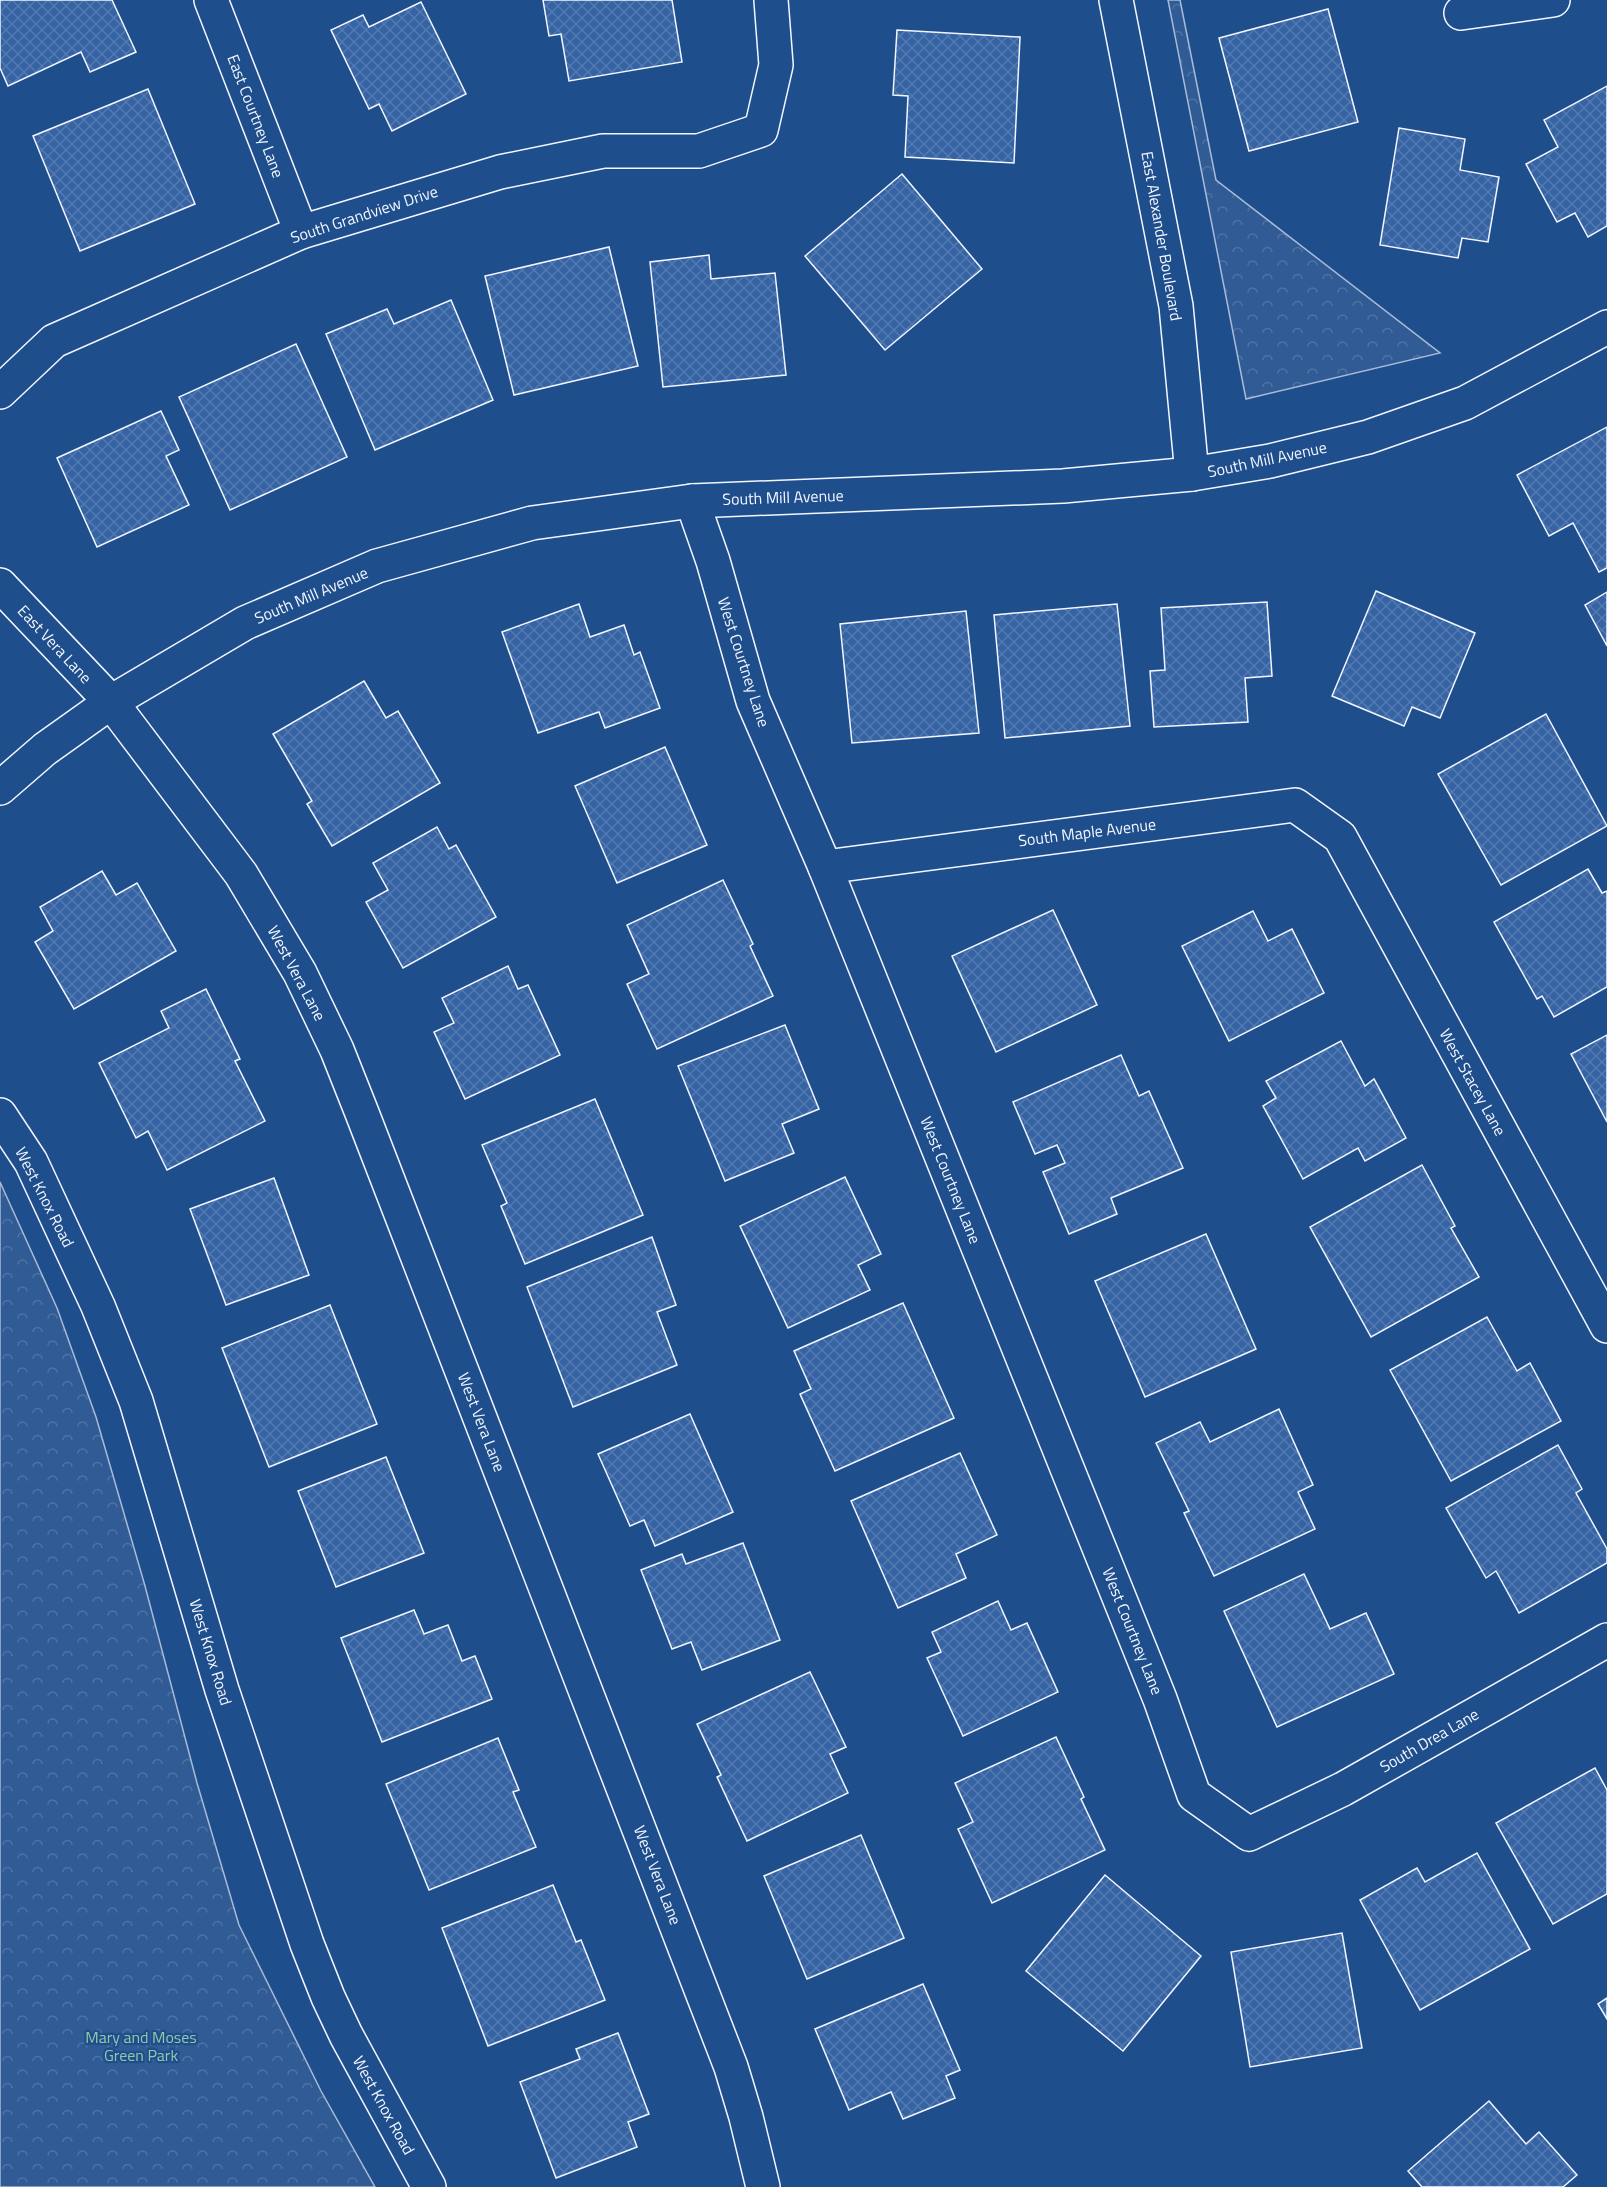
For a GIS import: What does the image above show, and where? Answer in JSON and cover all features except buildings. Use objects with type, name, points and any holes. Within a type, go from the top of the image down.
[{"type":"street","name":"East Courtney Lane","points":[[211,0],[301,232]]},
{"type":"street","name":"South Grandview Drive","points":[[0,392],[54,341],[301,232],[500,172],[603,152],[699,151],[761,130],[776,64],[771,0]]},
{"type":"street","name":"East Alexander Boulevard","points":[[1116,0],[1176,306],[1192,474]]},
{"type":"street","points":[[1461,13],[1553,0]]},
{"type":"street","name":"South Mill Avenue","points":[[0,788],[45,749],[111,702],[245,622],[377,566],[532,523],[692,501],[1062,486],[1192,474],[1270,461],[1368,437],[1465,403],[1607,327]]},
{"type":"street","name":"West Courtney Lane","points":[[692,501],[713,561],[753,701],[825,867],[1160,1699],[1194,1795],[1249,1834]]},
{"type":"street","name":"East Vera Lane","points":[[0,585],[111,702]]},
{"type":"street","name":"West Vera Lane","points":[[111,702],[241,874],[300,973],[337,1050],[727,2056],[746,2117],[763,2187]]},
{"type":"street","name":"South Maple Avenue","points":[[825,867],[1295,805],[1340,837]]},
{"type":"street","name":"West Stacey Lane","points":[[1340,837],[1607,1326]]},
{"type":"street","name":"West Knox Road","points":[[0,1115],[31,1162],[98,1306],[136,1401],[222,1690],[307,1944],[346,2035],[429,2187]]},
{"type":"street","name":"South Drea Lane","points":[[1249,1834],[1344,1789],[1607,1640]]},
{"type":"green space","points":[[1168,0],[1180,0],[1216,180],[1440,353],[1246,399]]},
{"type":"green space","name":"Mary and Moses Green Park","points":[[0,1182],[57,1308],[96,1417],[145,1586],[197,1783],[239,1925],[321,2091],[375,2187],[0,2187]]}]
